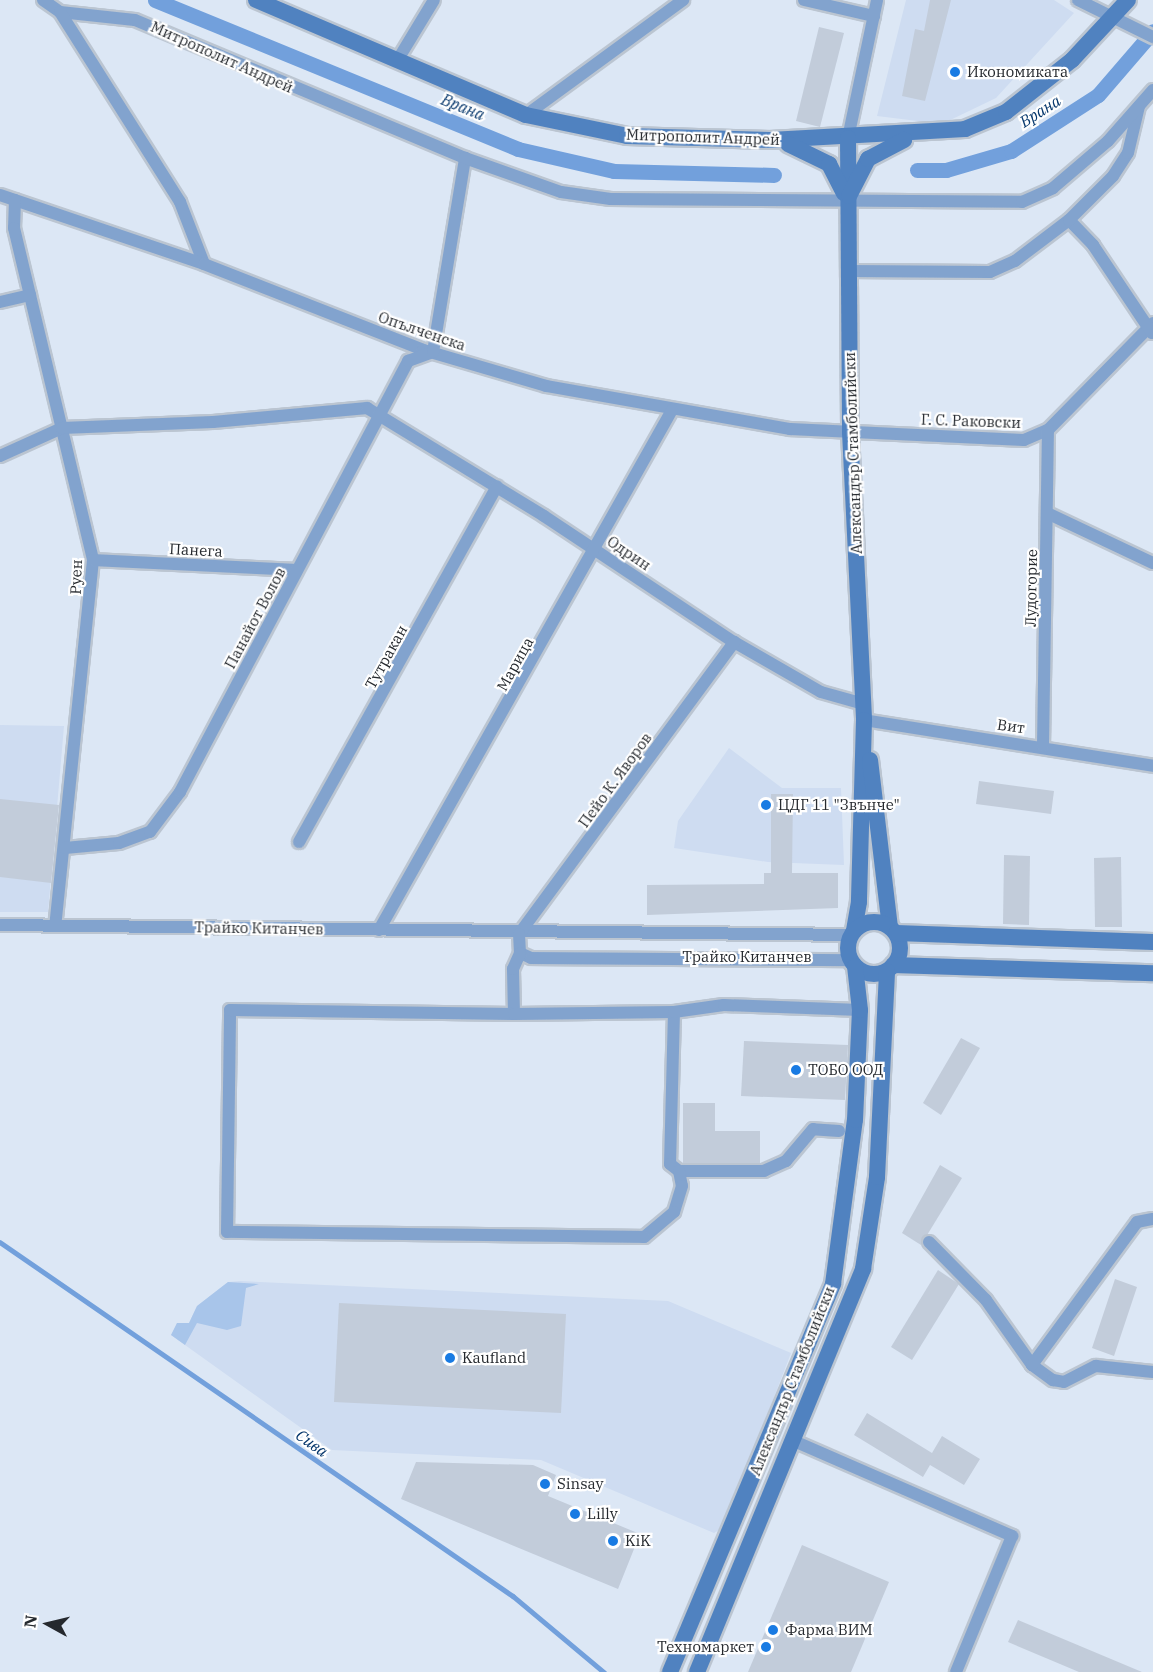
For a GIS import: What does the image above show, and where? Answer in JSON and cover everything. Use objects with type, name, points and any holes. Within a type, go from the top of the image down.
[{"type":"main road","name":"Митрополит Андрей","points":[[256,0],[526,115],[627,136],[770,140],[920,135],[965,129],[1006,112],[1072,60],[1117,21],[1128,0]]},
{"type":"main road","points":[[846,202],[868,159],[888,145],[920,135]]},
{"type":"main road","points":[[846,202],[848,138]]},
{"type":"main road","points":[[770,140],[815,152],[839,177],[846,202]]},
{"type":"main road","name":"Александър Стамболийски","points":[[670,1672],[833,1284],[855,1120],[860,1010],[853,963],[852,933],[859,902],[864,712],[850,432],[846,202]]},
{"type":"main road","name":"Александър Стамболийски","points":[[697,1672],[796,1442],[863,1269],[871,1230],[890,968],[900,950],[893,930],[864,712]]},
{"type":"main road","points":[[852,933],[867,922],[893,930],[1153,942]]},
{"type":"main road","points":[[853,963],[870,974],[890,968],[1153,973]]},
{"type":"street","name":"Митрополит Андрей","points":[[43,0],[60,12],[135,20],[465,158],[561,192],[611,199],[1022,202],[1053,188],[1108,141],[1153,90]]},
{"type":"street","points":[[397,61],[434,0]]},
{"type":"street","points":[[526,115],[683,0]]},
{"type":"street","points":[[804,0],[874,16]]},
{"type":"street","points":[[848,138],[877,0]]},
{"type":"street","points":[[1078,0],[1153,37]]},
{"type":"street","points":[[60,12],[180,202],[204,264]]},
{"type":"street","points":[[848,271],[990,272],[1015,261],[1069,220],[1113,176],[1128,153],[1139,105]]},
{"type":"street","points":[[433,352],[465,158]]},
{"type":"street","name":"Опълченска","points":[[0,195],[204,264],[433,352],[546,386],[790,429],[850,432]]},
{"type":"street","name":"Руен","points":[[15,200],[14,228],[93,561],[65,848],[55,926]]},
{"type":"street","points":[[1069,220],[1093,245],[1151,328]]},
{"type":"street","points":[[0,302],[30,295]]},
{"type":"street","name":"Г. С. Раковски","points":[[850,432],[1024,440],[1048,430],[1151,328]]},
{"type":"street","name":"Панайот Волов","points":[[65,848],[119,843],[150,832],[161,821],[382,415],[408,361],[433,352]]},
{"type":"street","points":[[0,456],[62,428],[213,422],[367,408],[382,415]]},
{"type":"street","name":"Марица","points":[[379,930],[597,550],[672,410]]},
{"type":"street","name":"Одрин","points":[[382,415],[597,550],[734,642],[821,692],[864,712]]},
{"type":"street","name":"Лудогорие","points":[[1043,746],[1048,430]]},
{"type":"street","name":"Тутракан","points":[[299,842],[497,486]]},
{"type":"street","points":[[1047,513],[1153,563]]},
{"type":"street","name":"Панега","points":[[93,561],[297,570]]},
{"type":"street","name":"Пейо К. Яворов","points":[[519,934],[734,642]]},
{"type":"street","name":"Вит","points":[[864,712],[1153,766]]},
{"type":"street","name":"Трайко Китанчев","points":[[0,925],[519,934],[852,933]]},
{"type":"street","points":[[514,1014],[513,969],[520,953],[519,934]]},
{"type":"street","name":"Трайко Китанчев","points":[[520,953],[531,958],[853,963]]},
{"type":"street","points":[[679,1171],[682,1186],[674,1212],[644,1237],[227,1232],[230,1010],[514,1014],[674,1012],[724,1005],[860,1010]]},
{"type":"street","points":[[674,1012],[670,1164],[679,1171],[764,1171],[786,1161],[813,1129],[839,1131]]},
{"type":"street","points":[[1032,1365],[1137,1222],[1153,1219]]},
{"type":"street","points":[[929,1242],[986,1300],[1032,1365],[1059,1382],[1096,1366],[1153,1372]]},
{"type":"street","points":[[796,1442],[1012,1536],[956,1672]]},
{"type":"shaded area","name":"Икономиката","points":[[906,0],[1054,0],[1074,13],[996,98],[942,124],[877,116]]},
{"type":"shaded area","points":[[0,725],[64,726],[48,912],[0,912]]},
{"type":"shaded area","name":"ЦДГ 11 \"Звънче\"","points":[[729,748],[782,788],[841,788],[844,865],[768,862],[674,848],[678,821]]},
{"type":"shaded area","points":[[228,1282],[668,1301],[791,1353],[724,1527],[714,1533],[541,1460],[332,1450],[171,1335],[177,1323],[189,1323],[197,1306]]},
{"type":"shaded area","points":[[228,1282],[259,1284],[246,1288],[241,1326],[227,1330],[197,1323],[185,1345],[171,1335],[177,1323],[189,1323],[197,1306]]},
{"type":"building","points":[[930,0],[951,0],[925,101],[902,96],[915,29],[924,31]]},
{"type":"building","points":[[819,27],[844,33],[820,127],[796,121]]},
{"type":"building","points":[[979,781],[1054,791],[1051,814],[976,804]]},
{"type":"building","points":[[771,794],[793,794],[792,873],[838,873],[838,908],[647,915],[647,885],[764,884],[764,873],[771,873]]},
{"type":"building","points":[[0,799],[59,805],[51,883],[0,877]]},
{"type":"building","points":[[1004,855],[1030,856],[1029,925],[1003,924]]},
{"type":"building","points":[[1121,857],[1122,927],[1095,927],[1094,858]]},
{"type":"building","points":[[961,1038],[980,1048],[941,1115],[923,1103]]},
{"type":"building","name":"ТОБО ООД","points":[[744,1041],[848,1045],[845,1100],[741,1096]]},
{"type":"building","points":[[683,1103],[715,1103],[715,1131],[760,1131],[760,1163],[683,1163]]},
{"type":"building","points":[[940,1165],[962,1178],[921,1245],[902,1233]]},
{"type":"building","points":[[938,1270],[959,1284],[912,1360],[891,1347]]},
{"type":"building","points":[[1115,1279],[1137,1287],[1114,1356],[1092,1348]]},
{"type":"building","name":"Kaufland","points":[[339,1303],[566,1314],[561,1413],[334,1402]]},
{"type":"building","points":[[867,1413],[932,1453],[942,1436],[980,1459],[964,1485],[930,1465],[923,1477],[854,1435]]},
{"type":"building","points":[[416,1462],[533,1465],[556,1475],[548,1496],[640,1534],[618,1589],[401,1499]]},
{"type":"building","points":[[802,1545],[889,1582],[851,1672],[748,1672]]},
{"type":"building","points":[[1018,1620],[1142,1672],[1079,1672],[1008,1642]]},
{"type":"waterway","name":"Врана","points":[[155,0],[518,149],[614,171],[774,175]]},
{"type":"waterway","name":"Врана","points":[[917,170],[946,170],[1011,151],[1098,95],[1153,31]]},
{"type":"waterway","name":"Сива","points":[[0,1242],[513,1596],[604,1672]]},
{"type":"place","name":"Икономиката","points":[[955,72]]},
{"type":"place","name":"ЦДГ 11 \"Звънче\"","points":[[766,805]]},
{"type":"place","name":"ТОБО ООД","points":[[796,1070]]},
{"type":"place","name":"Kaufland","points":[[450,1358]]},
{"type":"place","name":"Sinsay","points":[[545,1484]]},
{"type":"place","name":"Lilly","points":[[575,1514]]},
{"type":"place","name":"KiK","points":[[613,1541]]},
{"type":"place","name":"Фарма ВИМ","points":[[773,1630]]},
{"type":"place","name":"Техномаркет","points":[[766,1647]]}]
